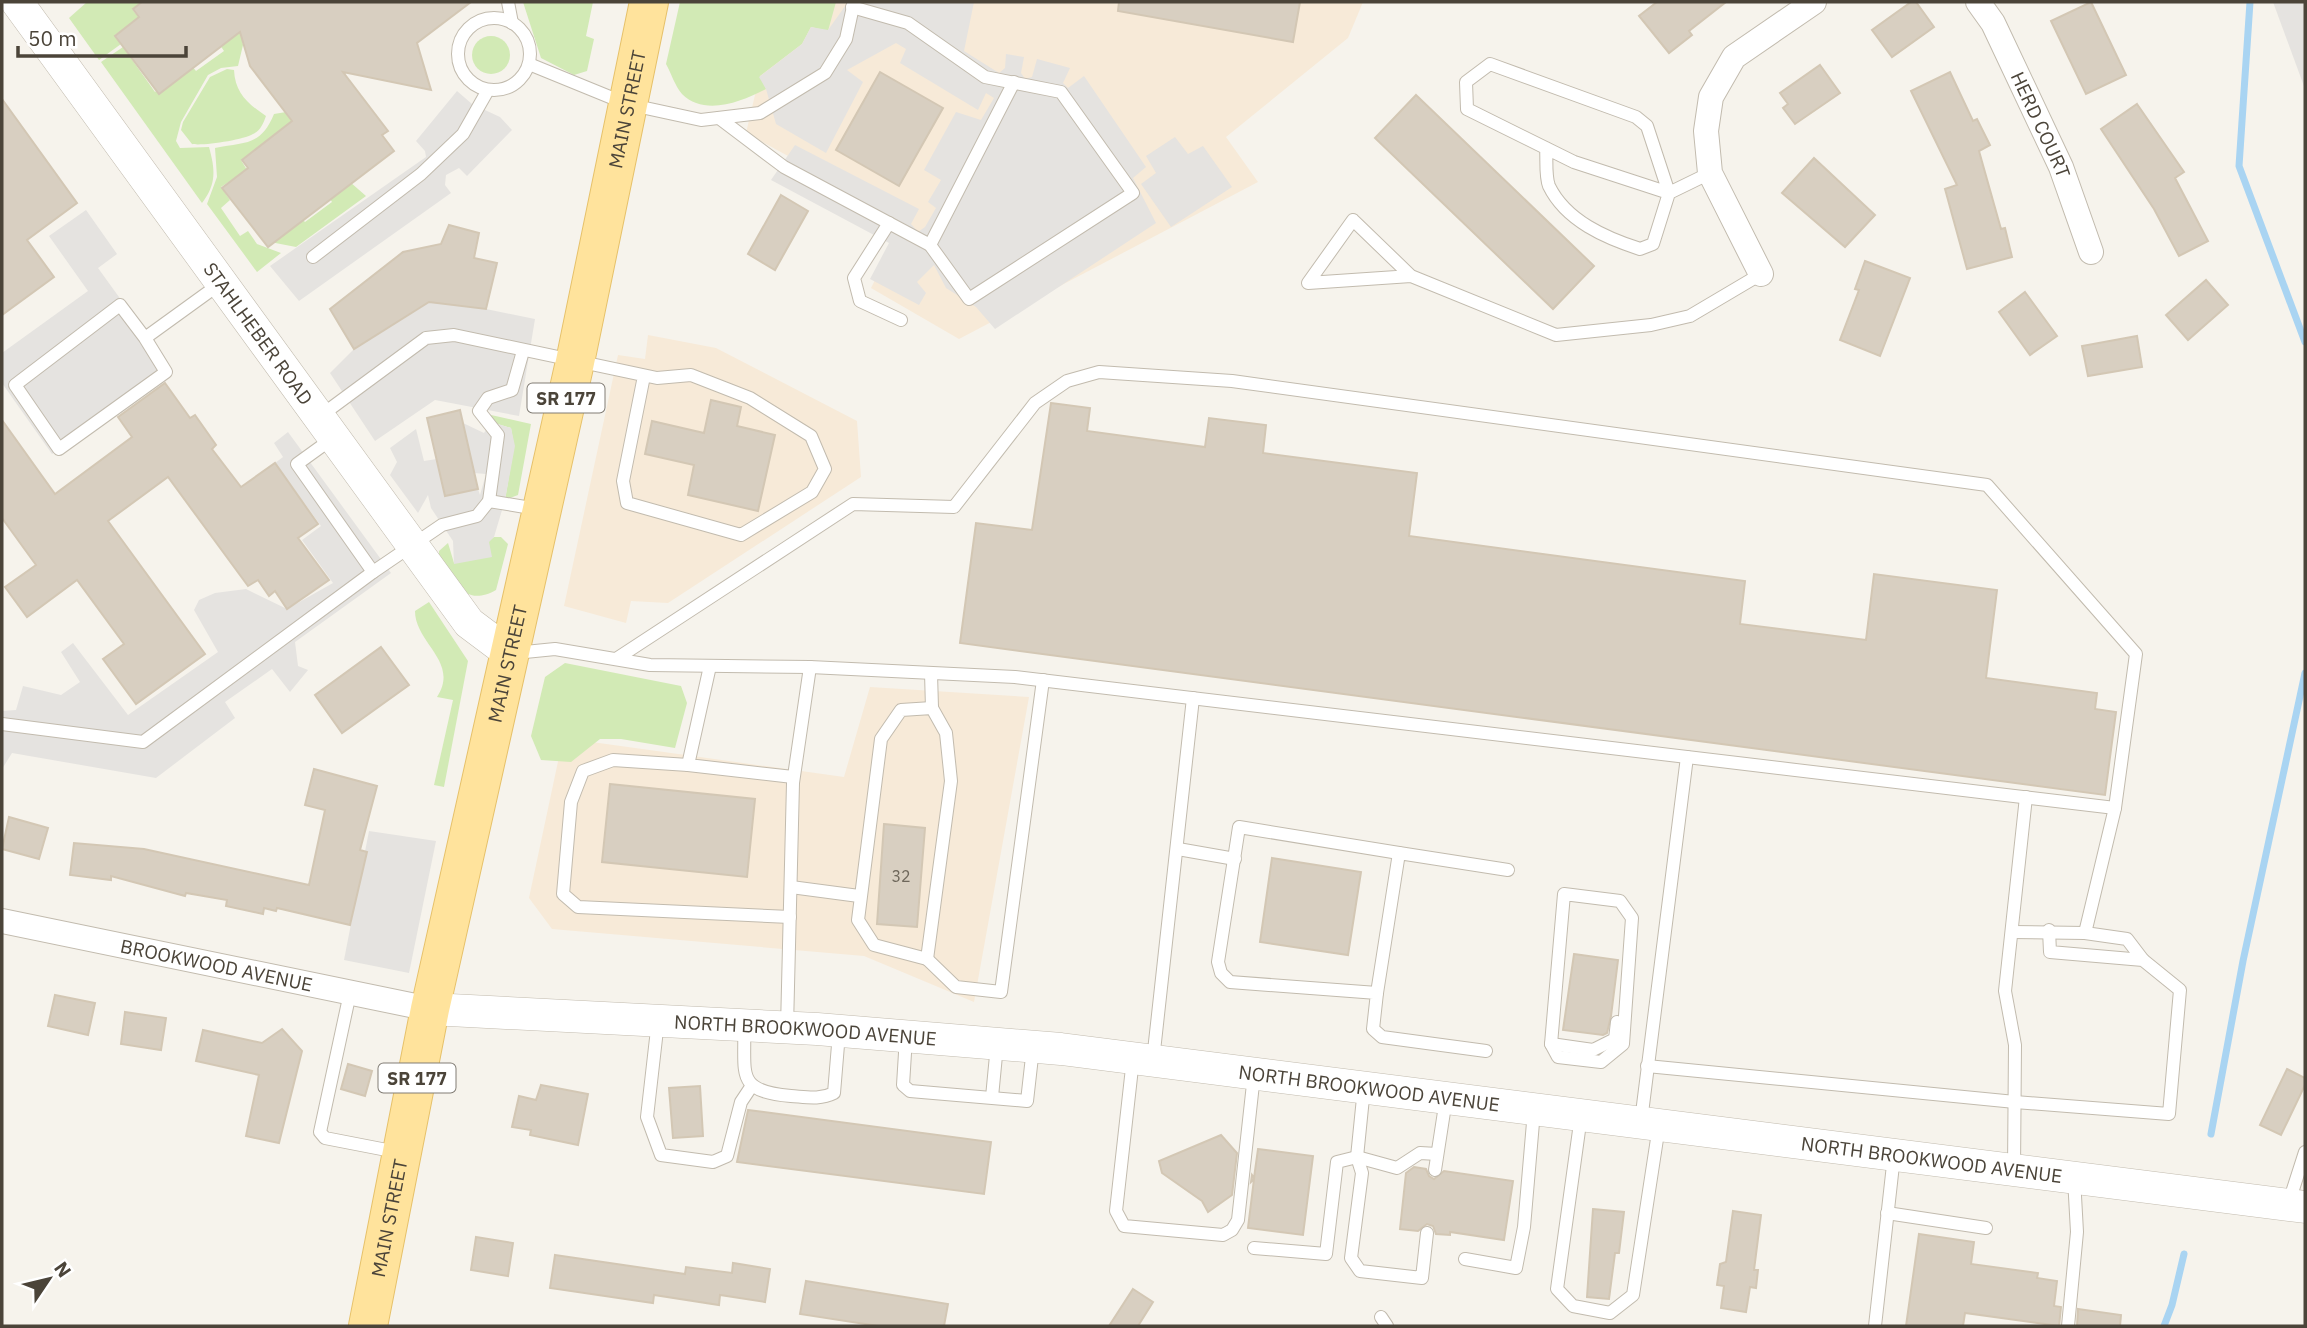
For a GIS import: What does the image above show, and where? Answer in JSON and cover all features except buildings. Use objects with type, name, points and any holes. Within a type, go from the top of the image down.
[{"type":"main road","name":"MAIN STREET","points":[[376,1325],[402,1153],[430,1009],[575,362],[649,2]]},
{"type":"street","name":"STAHLHEBER ROAD","points":[[17,2],[468,623],[509,653]]},
{"type":"street","points":[[1761,274],[1710,173],[1706,131],[1711,97],[1734,57],[1814,2]]},
{"type":"street","name":"HERD COURT","points":[[1978,2],[1993,23],[2061,167],[2091,252]]},
{"type":"street","name":"BROOKWOOD AVENUE","points":[[2,921],[430,1009]]},
{"type":"street","name":"NORTH BROOKWOOD AVENUE","points":[[430,1009],[788,1027],[1033,1048],[2297,1206]]},
{"type":"lane","points":[[508,2],[512,23],[527,40],[529,64],[518,82],[498,90],[488,90],[468,79],[458,59],[459,47],[469,28],[490,18],[512,23]]},
{"type":"lane","points":[[529,64],[627,104],[701,120],[760,113],[825,73],[846,39],[853,4],[908,23],[985,77],[1061,92],[1133,194],[970,299],[930,245],[784,167],[719,118]]},
{"type":"lane","points":[[1546,148],[1548,184],[1562,203],[1596,234],[1640,249],[1653,244],[1669,193],[1647,126],[1636,117],[1490,64],[1466,82],[1467,109],[1546,148],[1574,162],[1669,193],[1710,173]]},
{"type":"lane","points":[[930,245],[1014,82]]},
{"type":"lane","points":[[313,257],[430,166],[463,134],[488,90]]},
{"type":"lane","points":[[1411,276],[1308,283],[1353,220],[1411,276],[1556,335],[1651,325],[1690,316],[1761,274]]},
{"type":"lane","points":[[889,223],[854,278],[860,301],[901,320]]},
{"type":"lane","points":[[145,338],[221,283]]},
{"type":"lane","points":[[120,305],[145,338],[166,372],[59,449],[15,385],[120,305]]},
{"type":"lane","points":[[373,572],[297,464],[326,427],[426,338],[454,335],[657,378],[691,374],[750,398],[811,436],[825,469],[812,492],[741,535],[627,503],[623,481],[644,376]]},
{"type":"lane","points":[[2,724],[143,742],[411,544],[442,525],[477,516],[489,501],[498,435],[479,411],[488,398],[512,390],[523,351]]},
{"type":"lane","points":[[616,659],[853,504],[954,507],[1035,403],[1067,381],[1099,372],[1232,380],[1987,485],[2136,654],[2115,808],[2085,933]]},
{"type":"lane","points":[[489,501],[540,510]]},
{"type":"lane","points":[[509,653],[555,649],[650,665],[810,667],[1044,681],[2115,808]]},
{"type":"lane","points":[[688,765],[710,666]]},
{"type":"lane","points":[[788,1027],[793,777],[810,667]]},
{"type":"lane","points":[[927,959],[951,781],[946,733],[932,708],[930,673]]},
{"type":"lane","points":[[932,708],[901,709],[881,739],[858,920],[874,945],[927,959],[956,987],[1001,992],[1044,681]]},
{"type":"lane","points":[[1193,698],[1178,849],[1116,1211],[1124,1226],[1223,1235],[1232,1230],[1238,1220],[1254,1074]]},
{"type":"lane","points":[[1581,1116],[1557,1289],[1573,1306],[1610,1312],[1633,1295],[1649,1125],[1647,1066],[1686,757]]},
{"type":"lane","points":[[790,918],[578,907],[563,894],[571,802],[583,771],[613,760],[793,777]]},
{"type":"lane","points":[[2014,1171],[2015,1045],[2005,991],[2026,797]]},
{"type":"lane","points":[[1377,993],[1230,982],[1220,973],[1218,962],[1239,827],[1508,870]]},
{"type":"lane","points":[[1178,849],[1235,859]]},
{"type":"lane","points":[[1399,853],[1373,1029],[1382,1037],[1486,1051]]},
{"type":"lane","points":[[791,887],[859,896]]},
{"type":"lane","points":[[1564,894],[1620,901],[1632,918],[1629,984],[1623,1044],[1601,1062],[1558,1056],[1551,1044],[1564,894]]},
{"type":"lane","points":[[1647,1066],[2015,1102],[2169,1114],[2180,989],[2143,960],[2127,939],[2049,930],[2012,932]]},
{"type":"lane","points":[[2049,930],[2050,951],[2143,960]]},
{"type":"lane","points":[[350,993],[320,1132],[324,1138],[402,1153]]},
{"type":"lane","points":[[658,1021],[647,1116],[661,1156],[713,1162],[727,1156],[741,1102],[751,1087]]},
{"type":"lane","points":[[744,1025],[746,1079],[751,1087],[762,1093],[824,1098],[834,1093],[839,1031]]},
{"type":"lane","points":[[906,1036],[902,1077],[903,1085],[910,1091],[1027,1101],[1033,1048]]},
{"type":"lane","points":[[992,1097],[997,1045]]},
{"type":"lane","points":[[1364,1088],[1357,1157],[1362,1173],[1351,1258],[1360,1271],[1422,1278],[1427,1233]]},
{"type":"lane","points":[[1435,1170],[1446,1099]]},
{"type":"lane","points":[[1465,1259],[1516,1268],[1524,1227],[1534,1111]]},
{"type":"lane","points":[[2297,1206],[2305,1152]]},
{"type":"lane","points":[[1254,1248],[1326,1254],[1337,1162],[1357,1157],[1397,1168],[1420,1153],[1437,1154]]},
{"type":"lane","points":[[1875,1326],[1894,1156]]},
{"type":"lane","points":[[2068,1326],[2077,1232],[2074,1178]]},
{"type":"lane","points":[[1887,1213],[1986,1228]]},
{"type":"shaded area","points":[[777,2],[1363,2],[1348,38],[1226,137],[1258,182],[959,339],[871,288],[905,220],[746,133]]},
{"type":"shaded area","points":[[848,2],[974,2],[964,51],[999,73],[1005,68],[1006,54],[1024,57],[1021,73],[1025,79],[1032,77],[1037,59],[1070,68],[1063,83],[1068,88],[1084,76],[1146,167],[1133,178],[1156,223],[995,329],[976,307],[946,288],[934,265],[917,282],[926,293],[919,305],[870,279],[889,243],[771,180],[795,145],[919,209],[911,224],[918,232],[925,227],[936,208],[928,202],[941,180],[924,170],[956,112],[981,120],[994,98],[986,93],[978,110],[900,63],[906,49],[896,43],[847,70],[863,82],[826,153],[776,124],[766,89],[759,77],[802,44],[811,27],[828,30]]},
{"type":"shaded area","points":[[2273,2],[2305,2],[2305,89]]},
{"type":"shaded area","points":[[457,91],[472,104],[500,117],[512,130],[467,176],[459,168],[446,175],[445,185],[451,193],[299,301],[270,266],[426,157],[425,151],[416,141]]},
{"type":"shaded area","points":[[1175,137],[1188,154],[1203,146],[1232,187],[1171,227],[1141,184],[1156,173],[1146,156]]},
{"type":"shaded area","points":[[86,210],[117,254],[98,268],[171,369],[52,454],[2,383],[2,353],[88,291],[49,236]]},
{"type":"shaded area","points":[[429,302],[486,309],[535,319],[519,416],[435,400],[375,441],[330,373],[354,349]]},
{"type":"shaded area","points":[[648,335],[716,348],[857,421],[861,477],[668,603],[631,601],[626,623],[564,606],[618,355],[645,359]]},
{"type":"shaded area","points":[[491,422],[511,428],[515,446],[505,500],[494,537],[489,542],[492,557],[454,564],[453,541],[431,508],[428,495],[418,513],[390,475],[397,462],[390,448],[416,429],[424,461],[437,459],[445,496],[478,489],[480,495],[486,474],[474,473],[463,423],[484,433]]},
{"type":"shaded area","points":[[288,432],[391,573],[295,642],[298,666],[308,670],[290,692],[272,669],[225,702],[235,718],[156,778],[12,753],[2,769],[2,711],[16,710],[23,686],[61,695],[80,682],[61,652],[73,643],[128,715],[218,652],[194,610],[199,600],[215,593],[246,589],[287,609],[333,583],[302,540],[321,526],[275,463],[283,457],[274,443]]},
{"type":"shaded area","points":[[870,687],[1029,697],[974,1002],[864,956],[552,929],[529,898],[563,738],[844,777]]},
{"type":"shaded area","points":[[369,831],[436,841],[409,973],[344,960]]},
{"type":"green space","points":[[87,2],[142,2],[132,9],[139,18],[115,35],[121,44],[99,60],[69,18]]},
{"type":"green space","points":[[523,2],[593,2],[586,36],[594,39],[587,71],[574,75],[541,58]]},
{"type":"green space","points":[[680,2],[836,2],[828,31],[811,27],[802,44],[760,76],[766,89],[735,102],[713,106],[691,101],[682,94],[666,64]]},
{"type":"green space","points":[[240,30],[243,45],[238,66],[221,68],[208,75],[181,122],[176,141],[180,148],[209,147],[213,176],[210,189],[202,203],[101,62],[123,47],[155,92],[190,64],[196,71],[224,51],[220,45]]},
{"type":"green space","points":[[491,36],[505,41],[510,55],[505,69],[491,74],[477,69],[472,55],[477,41]]},
{"type":"green space","points":[[227,69],[234,70],[237,85],[244,97],[266,116],[263,124],[256,132],[241,138],[192,144],[181,130],[183,122],[210,77]]},
{"type":"green space","points":[[286,112],[309,125],[272,139],[241,160],[247,170],[221,187],[230,200],[221,208],[240,236],[248,231],[257,244],[281,253],[257,272],[207,204],[217,177],[215,148],[251,141],[264,132],[274,114]]},
{"type":"green space","points":[[350,182],[366,196],[296,247],[265,241],[300,217],[305,222],[332,202],[329,197]]},
{"type":"green space","points":[[491,415],[531,424],[518,495],[505,500],[514,446],[511,428],[491,422]]},
{"type":"green space","points":[[494,537],[501,537],[508,544],[496,590],[485,595],[468,594],[456,583],[439,558],[439,551],[448,543],[454,563]]},
{"type":"green space","points":[[429,602],[468,661],[444,787],[434,785],[453,700],[437,697],[443,685],[443,673],[417,622],[415,611]]},
{"type":"green space","points":[[565,663],[681,686],[687,703],[675,748],[621,739],[600,739],[571,762],[541,760],[531,736],[545,677]]},
{"type":"waterway","points":[[2250,2],[2239,166],[2305,342]]},
{"type":"waterway","points":[[2211,1134],[2243,961],[2305,673]]},
{"type":"waterway","points":[[2164,1326],[2184,1254]]}]
